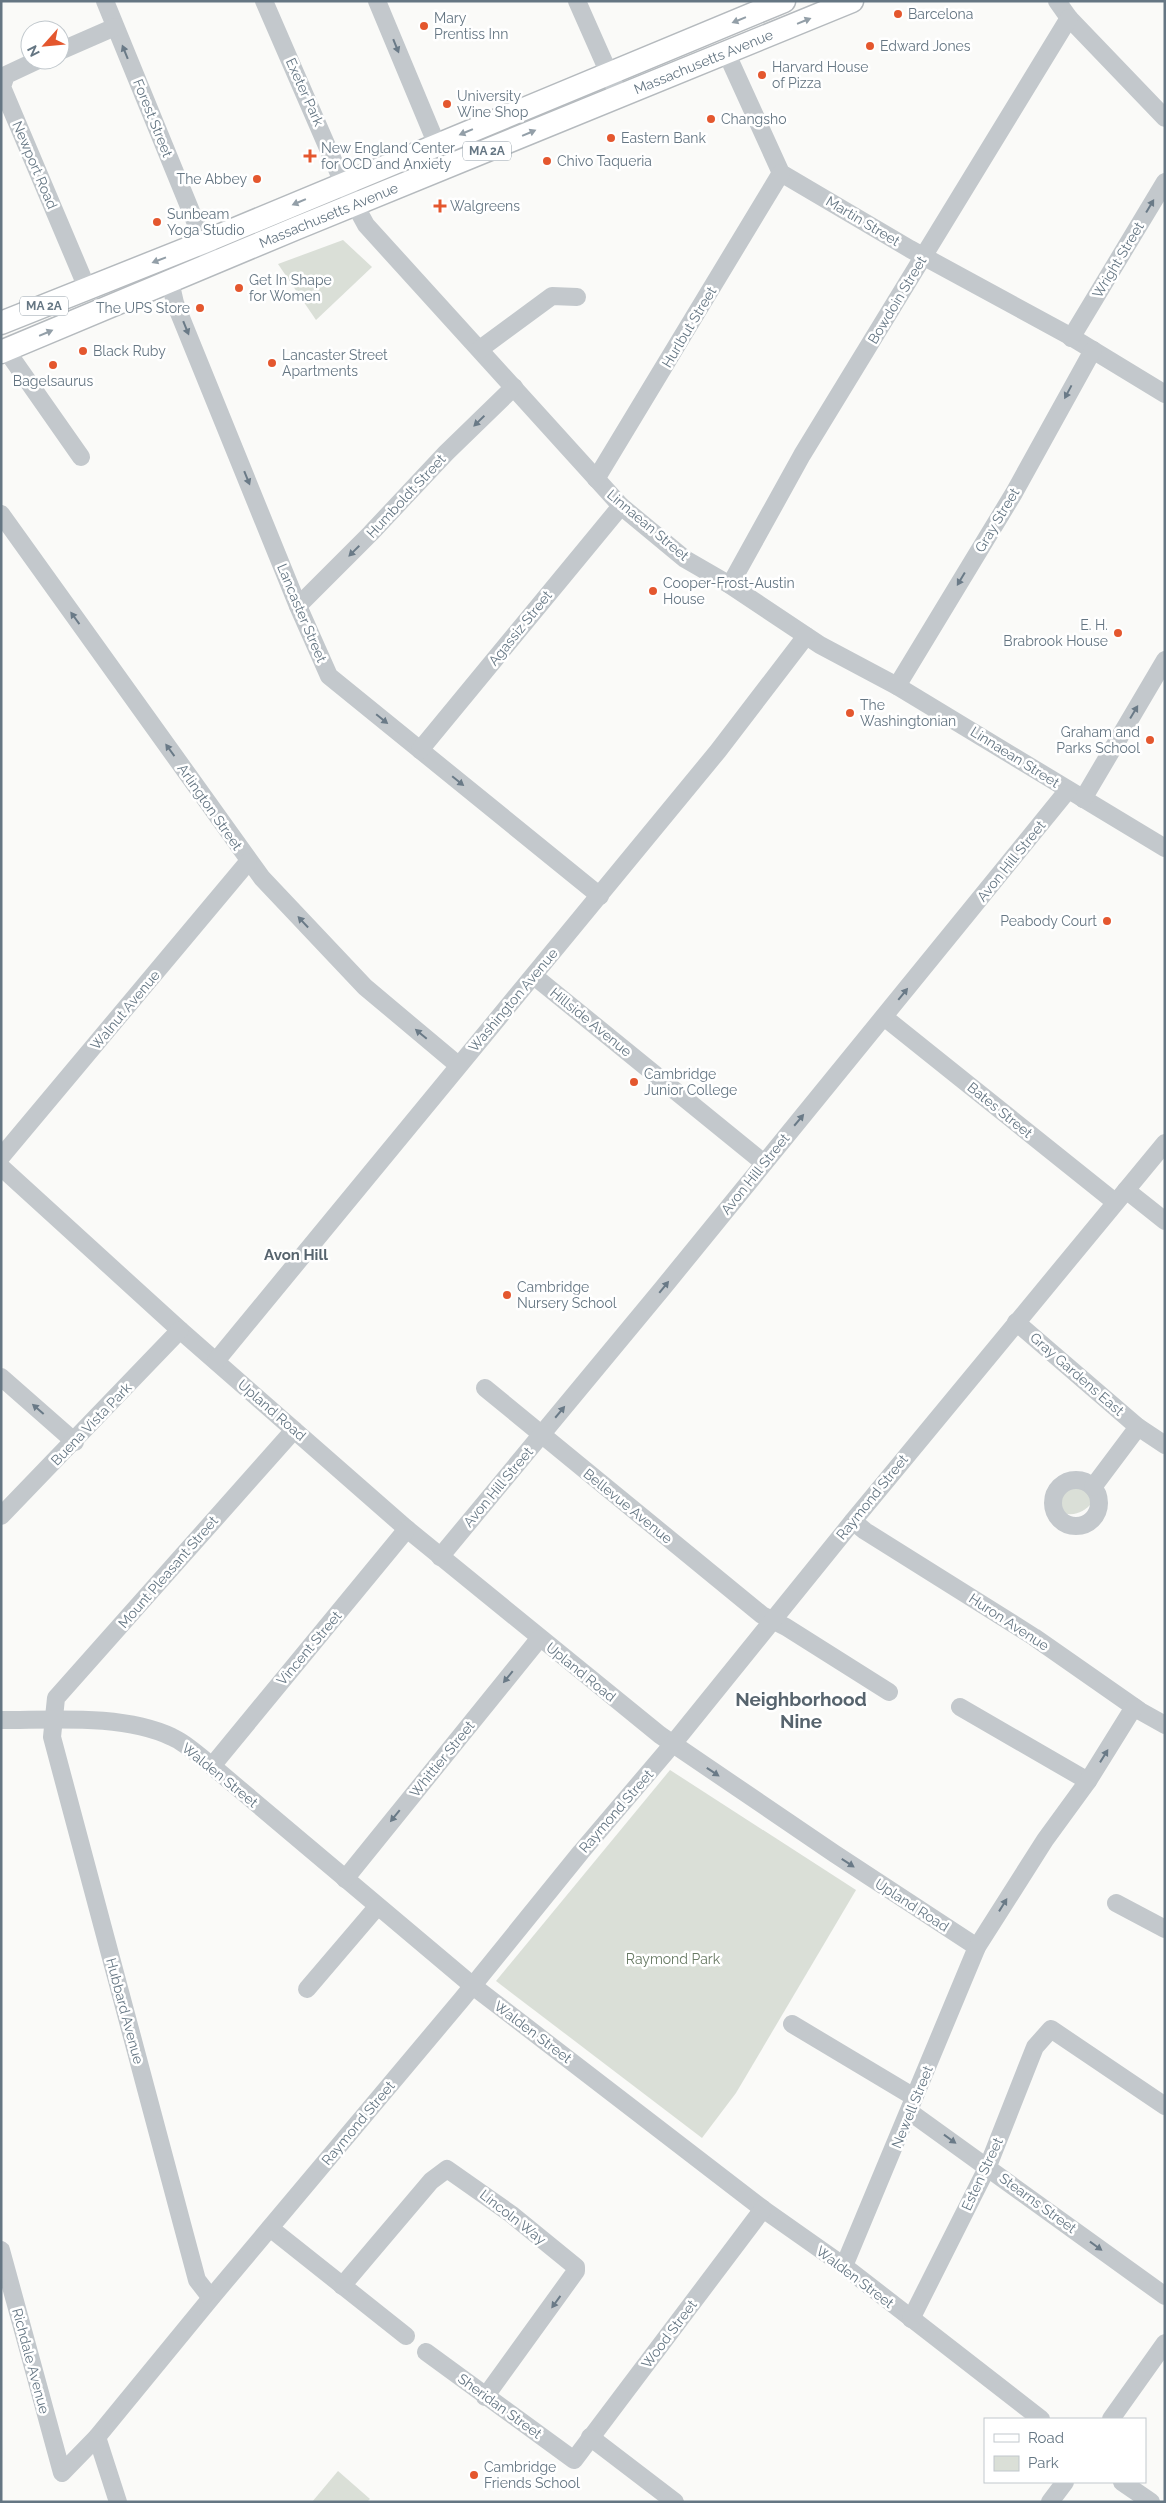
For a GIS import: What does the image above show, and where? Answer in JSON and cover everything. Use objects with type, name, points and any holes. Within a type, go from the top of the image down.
[{"type":"main road","name":"Massachusetts Avenue","points":[[1,323],[204,242],[784,1]]},
{"type":"main road","name":"Massachusetts Avenue","points":[[4,351],[213,263],[852,1]]},
{"type":"street","name":"Forest Street","points":[[105,1],[213,263]]},
{"type":"street","name":"Exeter Park","points":[[264,1],[344,183]]},
{"type":"street","points":[[377,1],[436,145]]},
{"type":"street","points":[[577,1],[619,96]]},
{"type":"street","points":[[1057,1],[1069,18],[1165,118]]},
{"type":"street","name":"Bowdoin Street","points":[[730,585],[802,455],[1069,18]]},
{"type":"street","points":[[70,46],[115,27]]},
{"type":"street","points":[[726,52],[781,173]]},
{"type":"street","name":"Newport Road","points":[[20,69],[6,76],[2,87],[87,288]]},
{"type":"street","name":"Martin Street","points":[[781,173],[923,256],[1092,350],[1162,386]]},
{"type":"street","name":"Hurlbut Street","points":[[596,479],[781,173]]},
{"type":"street","name":"Wright Street","points":[[1072,338],[1165,182]]},
{"type":"street","name":"Linnaean Street","points":[[344,183],[373,234],[480,349],[621,506],[686,558],[806,636],[897,686],[1165,848]]},
{"type":"street","name":"Lancaster Street","points":[[170,282],[175,303],[298,606],[329,676],[600,896]]},
{"type":"street","points":[[480,349],[552,296],[577,297]]},
{"type":"street","name":"Gray Street","points":[[897,686],[1014,493],[1092,350]]},
{"type":"street","points":[[4,351],[81,457]]},
{"type":"street","name":"Humboldt Street","points":[[298,606],[371,534],[446,452],[514,387]]},
{"type":"street","name":"Agassiz Street","points":[[420,750],[621,506]]},
{"type":"street","name":"Arlington Street","points":[[1,514],[248,862],[364,987],[458,1066]]},
{"type":"street","name":"Washington Avenue","points":[[216,1361],[600,896],[718,750],[806,636]]},
{"type":"street","name":"Avon Hill Street","points":[[440,1557],[884,1016],[1075,795],[1165,660]]},
{"type":"street","name":"Walnut Avenue","points":[[1,1157],[248,862]]},
{"type":"street","name":"Hillside Avenue","points":[[534,976],[764,1163]]},
{"type":"street","name":"Bates Street","points":[[884,1016],[1120,1196],[1165,1221]]},
{"type":"street","name":"Raymond Street","points":[[62,2473],[97,2437],[210,2298],[473,1986],[580,1852],[672,1745],[853,1521],[1165,1143]]},
{"type":"street","name":"Upland Road","points":[[1,1166],[180,1330],[407,1529],[539,1639],[672,1745],[978,1947]]},
{"type":"street","name":"Gray Gardens East","points":[[1016,1322],[1138,1427],[1165,1445]]},
{"type":"street","name":"Buena Vista Park","points":[[1,1516],[75,1442],[180,1330]]},
{"type":"street","points":[[1,1377],[75,1442]]},
{"type":"street","name":"Bellevue Avenue","points":[[485,1388],[762,1615],[889,1692]]},
{"type":"street","points":[[1093,1487],[1138,1427]]},
{"type":"street","name":"Mount Pleasant Street","points":[[54,1720],[56,1698],[294,1430]]},
{"type":"street","name":"Huron Avenue","points":[[853,1521],[865,1531],[1034,1637],[1134,1707],[1165,1726]]},
{"type":"street","name":"Vincent Street","points":[[212,1766],[407,1529]]},
{"type":"street","name":"Whittier Street","points":[[344,1879],[539,1639]]},
{"type":"street","points":[[960,1707],[1088,1782]]},
{"type":"street","points":[[978,1947],[1045,1840],[1088,1782],[1134,1707]]},
{"type":"street","name":"Walden Street","points":[[1,1720],[123,1723],[148,1728],[173,1737],[212,1766],[473,1986],[764,2209],[844,2266],[1040,2418]]},
{"type":"street","name":"Hubbard Avenue","points":[[54,1720],[52,1737],[194,2270],[197,2280],[210,2298]]},
{"type":"street","points":[[1116,1903],[1165,1929]]},
{"type":"street","points":[[306,1989],[377,1906]]},
{"type":"street","name":"Newell Street","points":[[844,2266],[978,1947]]},
{"type":"street","name":"Stearns Street","points":[[792,2024],[912,2104],[988,2166],[1165,2296]]},
{"type":"street","name":"Esten Street","points":[[911,2319],[988,2166],[1035,2046],[1051,2029],[1165,2106]]},
{"type":"street","name":"Lincoln Way","points":[[342,2286],[431,2181],[447,2169],[511,2214],[576,2267],[575,2276],[485,2397]]},
{"type":"street","name":"Wood Street","points":[[574,2460],[764,2209]]},
{"type":"street","points":[[270,2228],[406,2336]]},
{"type":"street","name":"Richdale Avenue","points":[[1,2250],[62,2473]]},
{"type":"street","points":[[1112,2418],[1165,2343]]},
{"type":"street","name":"Sheridan Street","points":[[426,2352],[485,2397],[574,2460]]},
{"type":"street","points":[[97,2437],[118,2502]]},
{"type":"street","points":[[590,2438],[675,2502]]},
{"type":"street","points":[[1050,2502],[1064,2483]]},
{"type":"street","points":[[1123,2483],[1151,2502]]},
{"type":"green space","points":[[343,240],[372,267],[316,320],[278,264]]},
{"type":"green space","points":[[1082,1486],[1089,1491],[1093,1502],[1086,1509],[1078,1513],[1059,1512],[1055,1497],[1067,1489]]},
{"type":"green space","name":"Raymond Park","points":[[670,1770],[856,1890],[736,2093],[702,2138],[496,1981]]},
{"type":"green space","points":[[338,2471],[370,2499],[367,2502],[312,2502]]},
{"type":"place","name":"Barcelona","points":[[898,14]]},
{"type":"place","name":"Mary Prentiss Inn","points":[[424,26]]},
{"type":"place","name":"Edward Jones","points":[[870,46]]},
{"type":"place","name":"Harvard House of Pizza","points":[[762,75]]},
{"type":"place","name":"University Wine Shop","points":[[447,104]]},
{"type":"place","name":"Changsho","points":[[711,119]]},
{"type":"place","name":"Eastern Bank","points":[[611,138]]},
{"type":"place","name":"New England Center for OCD and Anxiety","points":[[310,156]]},
{"type":"place","name":"Chivo Taqueria","points":[[547,161]]},
{"type":"place","name":"The Abbey","points":[[257,179]]},
{"type":"place","name":"Walgreens","points":[[440,206]]},
{"type":"place","name":"Sunbeam Yoga Studio","points":[[157,222]]},
{"type":"place","name":"Get In Shape for Women","points":[[239,288]]},
{"type":"place","name":"The UPS Store","points":[[200,308]]},
{"type":"place","name":"Black Ruby","points":[[83,351]]},
{"type":"place","name":"Lancaster Street Apartments","points":[[272,363]]},
{"type":"place","name":"Bagelsaurus","points":[[53,365]]},
{"type":"place","name":"Cooper-Frost-Austin House","points":[[653,591]]},
{"type":"place","name":"E. H. Brabrook House","points":[[1118,633]]},
{"type":"place","name":"The Washingtonian","points":[[850,713]]},
{"type":"place","name":"Graham and Parks School","points":[[1150,740]]},
{"type":"place","name":"Peabody Court","points":[[1107,921]]},
{"type":"place","name":"Cambridge Junior College","points":[[634,1082]]},
{"type":"place","name":"Cambridge Nursery School","points":[[507,1295]]},
{"type":"place","name":"Cambridge Friends School","points":[[474,2475]]},
{"type":"district","name":"Avon Hill","points":[[296,1255]]},
{"type":"district","name":"Neighborhood Nine","points":[[801,1710]]}]
